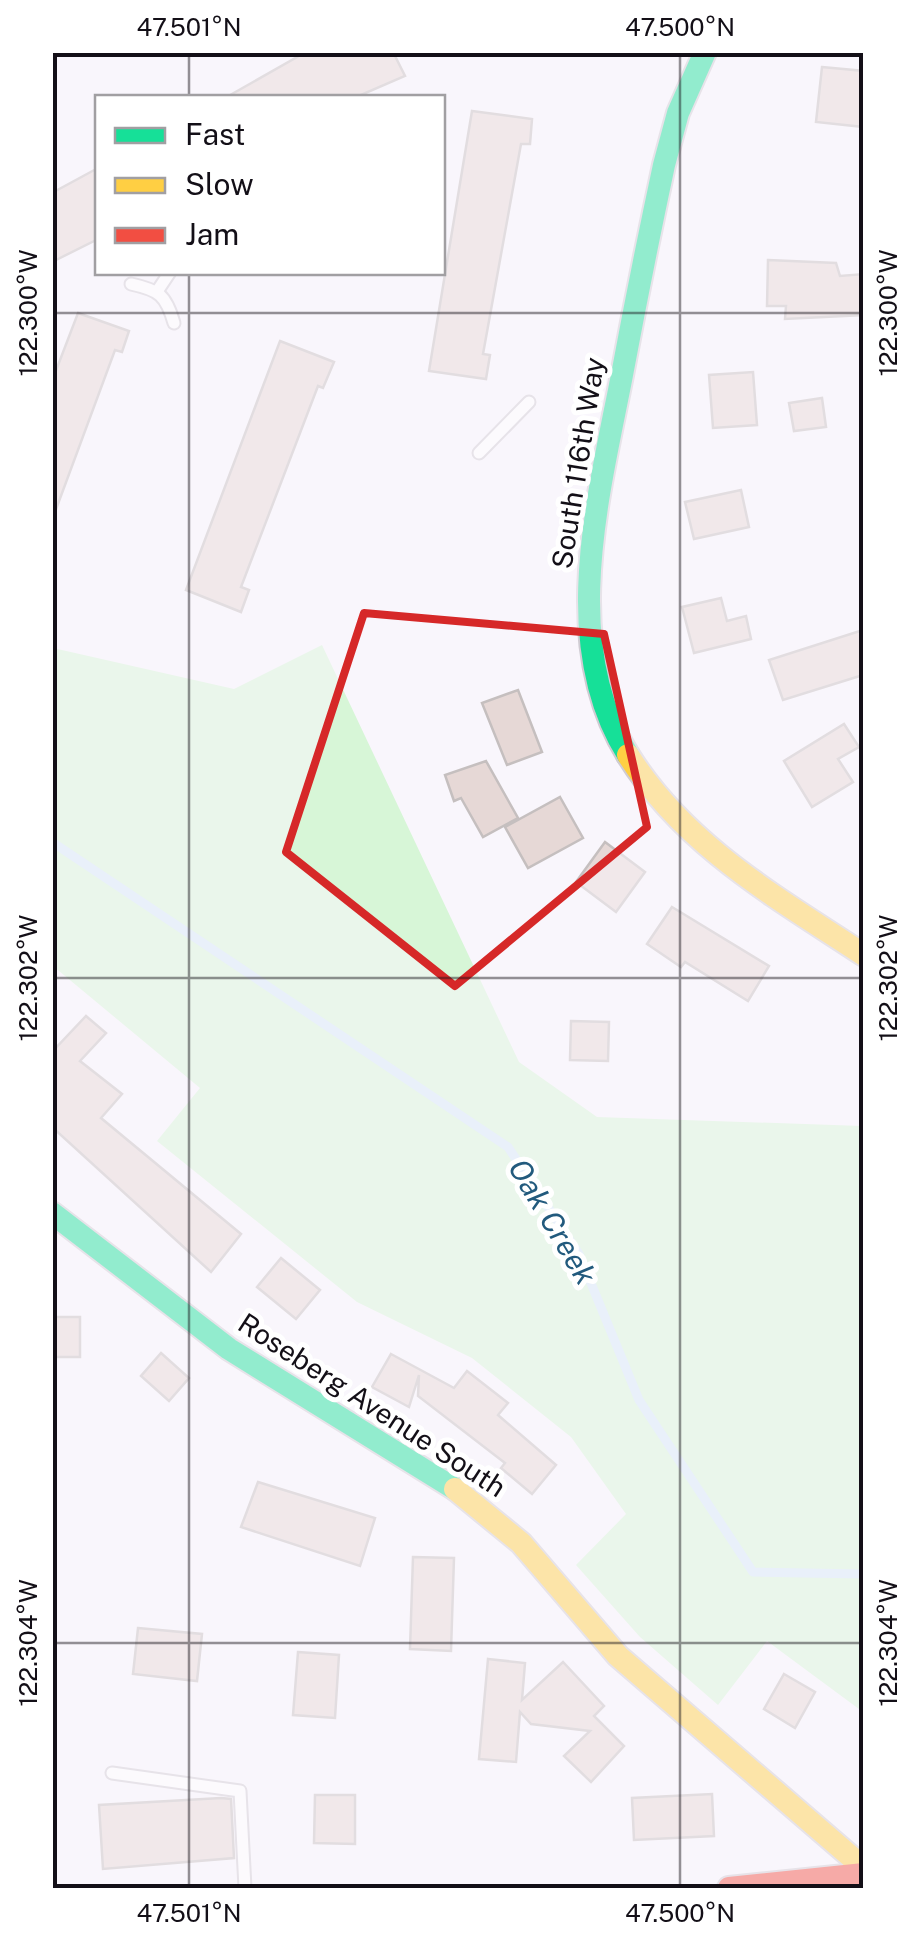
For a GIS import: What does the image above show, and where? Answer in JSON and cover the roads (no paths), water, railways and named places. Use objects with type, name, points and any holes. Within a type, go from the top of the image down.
[{"type":"street","name":"South 116th Way","points":[[705,52],[678,114],[664,165],[594,523],[587,603],[592,657],[624,749],[649,788],[722,861],[864,955]]},
{"type":"street","name":"Roseberg Avenue South","points":[[52,1213],[228,1349],[461,1493],[522,1543],[618,1656],[864,1871]]},
{"type":"street","points":[[729,1888],[864,1871]]},
{"type":"lane","points":[[158,290],[168,275]]},
{"type":"lane","points":[[131,284],[158,290],[168,299],[174,322]]},
{"type":"lane","points":[[479,453],[529,402]]},
{"type":"lane","points":[[112,1773],[240,1791],[246,1888]]},
{"type":"waterway","name":"Oak Creek","points":[[52,842],[508,1147],[579,1254],[639,1400],[753,1572],[864,1574]]}]
